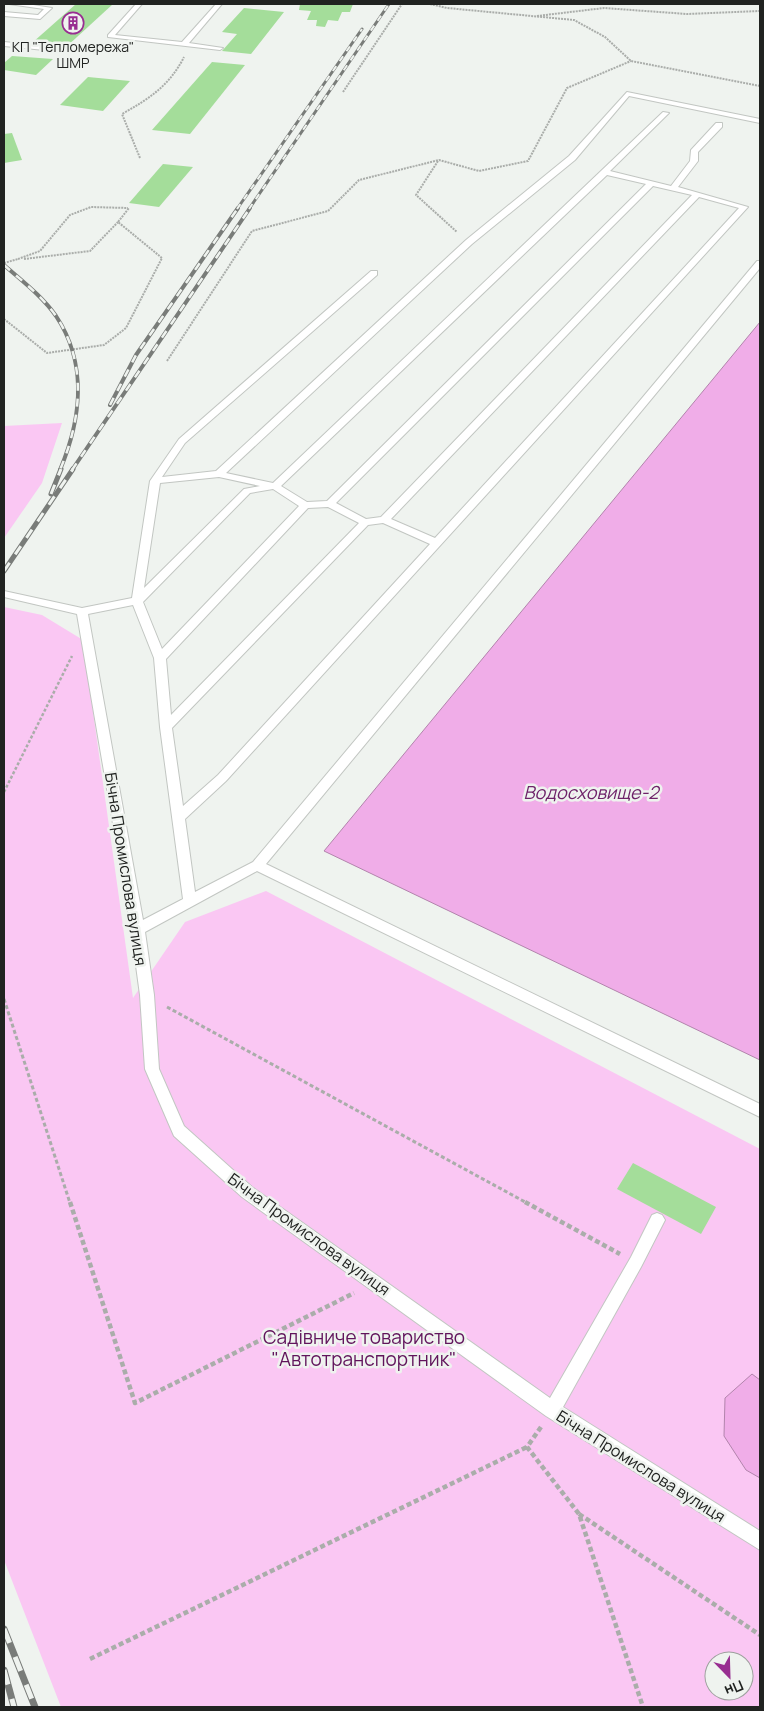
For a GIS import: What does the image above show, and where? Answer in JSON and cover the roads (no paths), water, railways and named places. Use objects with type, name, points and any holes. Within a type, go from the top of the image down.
[{"type":"lane","points":[[4,14],[40,17],[49,8],[12,4]]},
{"type":"lane","points":[[139,4],[110,36],[220,48]]},
{"type":"lane","points":[[184,44],[219,4]]},
{"type":"lane","points":[[4,44],[75,51]]},
{"type":"lane","points":[[219,474],[469,242],[572,158],[627,94],[760,121]]},
{"type":"lane","points":[[4,594],[82,612],[137,601],[247,491],[275,486],[666,113]]},
{"type":"lane","points":[[673,188],[694,161],[694,152],[719,125]]},
{"type":"lane","points":[[178,818],[222,778],[744,207],[605,172]]},
{"type":"lane","points":[[330,504],[651,183]]},
{"type":"lane","points":[[384,520],[697,194]]},
{"type":"lane","points":[[138,929],[257,865],[760,263]]},
{"type":"lane","points":[[190,901],[166,727],[160,658],[137,601],[155,481],[182,441],[374,273]]},
{"type":"lane","points":[[155,481],[219,474],[275,486],[306,506],[330,504],[365,522],[384,520],[437,543]]},
{"type":"lane","points":[[160,658],[306,506]]},
{"type":"lane","points":[[166,727],[365,522]]},
{"type":"lane","name":"Бічна Промислова вулиця","points":[[82,612],[138,929],[147,996],[152,1070],[179,1131],[247,1192],[552,1410],[760,1541]]},
{"type":"lane","points":[[257,865],[760,1111]]},
{"type":"lane","points":[[552,1410],[636,1262],[657,1220]]},
{"type":"water","name":"Водосховище-2","points":[[760,322],[760,1060],[324,851]]},
{"type":"water","points":[[752,1374],[760,1380],[760,1478],[746,1470],[724,1436],[725,1398]]},
{"type":"railway","points":[[249,209],[389,4]]},
{"type":"railway","points":[[237,209],[362,29]]},
{"type":"railway","points":[[110,405],[136,355],[238,208]]},
{"type":"railway","points":[[72,470],[250,208]]},
{"type":"railway","points":[[4,265],[32,289],[56,316],[66,334],[73,353],[78,392],[76,412],[73,432],[60,470]]},
{"type":"railway","points":[[51,494],[61,469]]},
{"type":"railway","points":[[4,571],[73,469]]},
{"type":"railway","points":[[4,1629],[35,1707]]},
{"type":"railway","points":[[4,1670],[14,1707]]},
{"type":"place","name":"КП \"Тепломережа\" ШМР","points":[[73,23]]},
{"type":"park label","name":"Садівниче товариство \"Автотранспортник\"","points":[[364,1348]]}]
